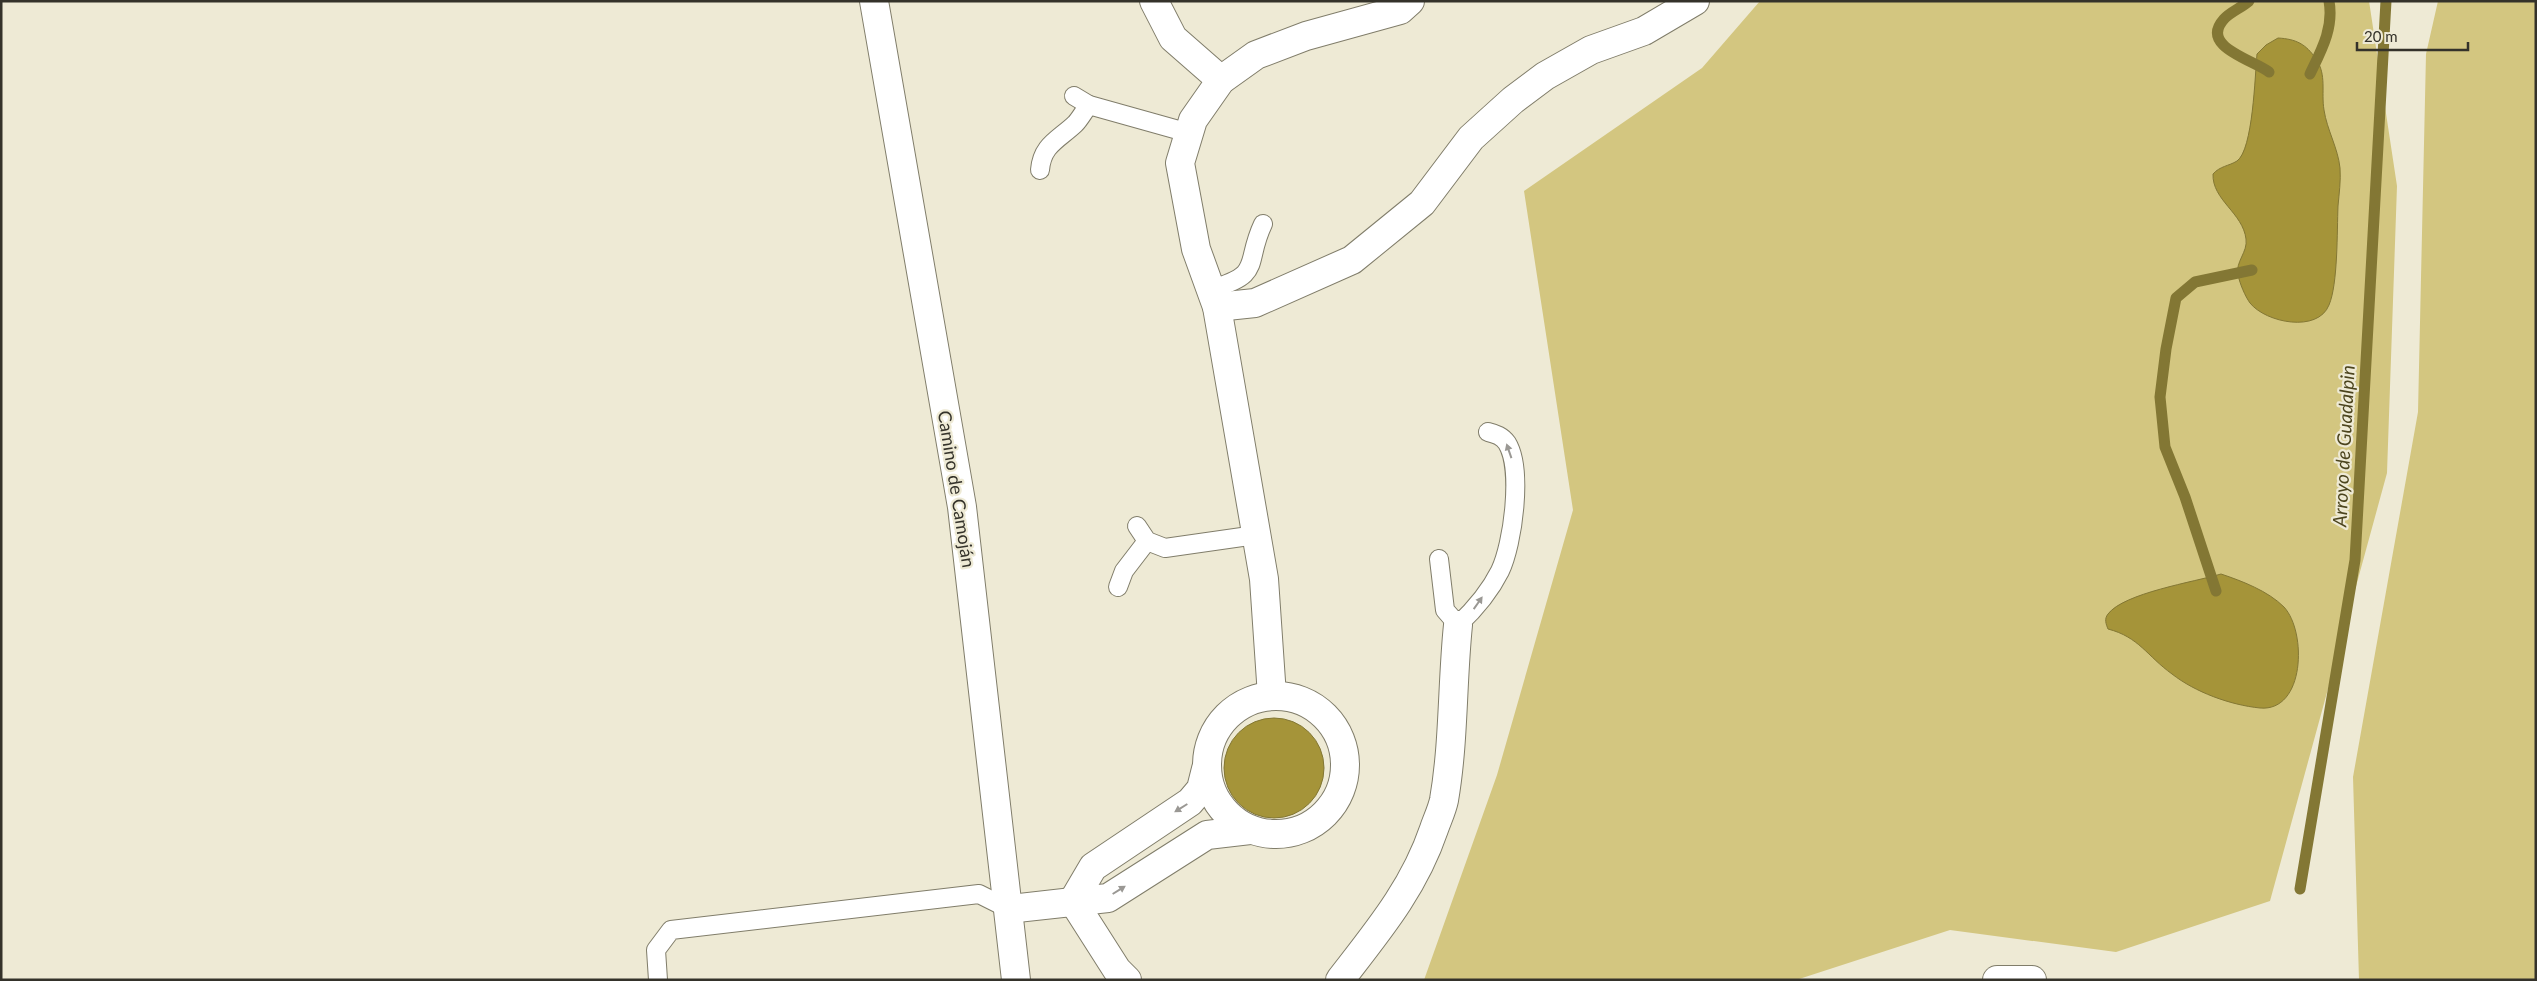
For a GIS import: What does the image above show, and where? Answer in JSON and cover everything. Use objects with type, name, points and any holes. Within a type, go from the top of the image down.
[{"type":"street","name":"Camino de Camoján","points":[[874,1],[962,507],[1016,980]]},
{"type":"street","points":[[1154,1],[1173,38],[1221,80]]},
{"type":"street","points":[[1272,696],[1264,578],[1214,298],[1196,249],[1180,162],[1193,120],[1221,80],[1256,55],[1306,36],[1400,10],[1410,1]]},
{"type":"street","points":[[1214,298],[1256,303],[1352,260],[1422,204],[1471,138],[1513,100],[1545,76],[1591,50],[1644,31],[1695,1]]},
{"type":"street","points":[[1340,980],[1392,914],[1423,860],[1444,802],[1452,741],[1453,670],[1458,625]]},
{"type":"street","points":[[1009,909],[1108,898],[1207,835],[1250,830],[1269,834],[1290,833],[1308,827],[1324,815],[1336,800],[1343,782],[1345,762],[1341,742],[1332,726],[1318,711],[1301,701],[1272,696],[1244,704],[1227,716],[1216,731],[1208,749],[1206,769],[1200,789],[1190,802],[1093,867],[1073,901]]},
{"type":"street","points":[[1206,769],[1210,788],[1220,806],[1233,820],[1250,830]]},
{"type":"street","points":[[1073,901],[1117,970],[1127,980]]},
{"type":"street","points":[[1997,980],[2032,980]]},
{"type":"lane","points":[[1040,170],[1040,160],[1050,144],[1076,124],[1082,101],[1189,133]]},
{"type":"lane","points":[[1214,298],[1247,273],[1254,254],[1257,236],[1264,224]]},
{"type":"lane","points":[[1439,559],[1445,610],[1458,625],[1473,610],[1500,572],[1510,544],[1514,516],[1511,453],[1503,439],[1488,432]]},
{"type":"lane","points":[[1137,526],[1147,540],[1165,548],[1256,535]]},
{"type":"lane","points":[[1118,587],[1124,571],[1147,540]]},
{"type":"lane","points":[[658,980],[656,950],[671,930],[979,894],[1009,909]]},
{"type":"shaded area","points":[[1760,1],[2369,1],[2397,186],[2387,473],[2270,901],[2116,952],[1950,930],[1796,980],[1424,980],[1497,775],[1573,510],[1524,191],[1702,68]]},
{"type":"shaded area","points":[[2438,1],[2536,1],[2536,980],[2359,980],[2353,777],[2418,412],[2426,54]]},
{"type":"shaded area","points":[[2278,38],[2300,43],[2312,54],[2319,65],[2323,77],[2325,117],[2340,168],[2336,257],[2332,296],[2323,314],[2303,322],[2279,320],[2268,316],[2258,310],[2248,300],[2238,275],[2238,266],[2246,244],[2244,230],[2217,191],[2213,174],[2219,169],[2237,161],[2242,154],[2247,143],[2250,128],[2257,54],[2266,45]]},
{"type":"shaded area","points":[[2221,574],[2263,591],[2284,607],[2291,619],[2296,634],[2298,668],[2286,697],[2275,706],[2260,708],[2237,704],[2202,692],[2181,681],[2128,637],[2108,629],[2106,620],[2108,614],[2129,600],[2160,589]]},
{"type":"shaded area","points":[[1274,718],[1293,722],[1309,733],[1320,749],[1324,768],[1320,787],[1309,803],[1293,814],[1274,818],[1255,814],[1239,803],[1228,787],[1224,768],[1228,749],[1239,733],[1255,722]]},
{"type":"waterway","points":[[2249,1],[2224,19],[2218,29],[2218,37],[2223,45],[2232,52],[2269,72]]},
{"type":"waterway","points":[[2310,74],[2326,39],[2330,21],[2329,1]]},
{"type":"waterway","name":"Arroyo de Guadalpin","points":[[2300,889],[2355,560],[2386,1]]},
{"type":"waterway","points":[[2216,591],[2185,497],[2165,447],[2160,397],[2166,349],[2176,298],[2195,282],[2252,270]]}]
